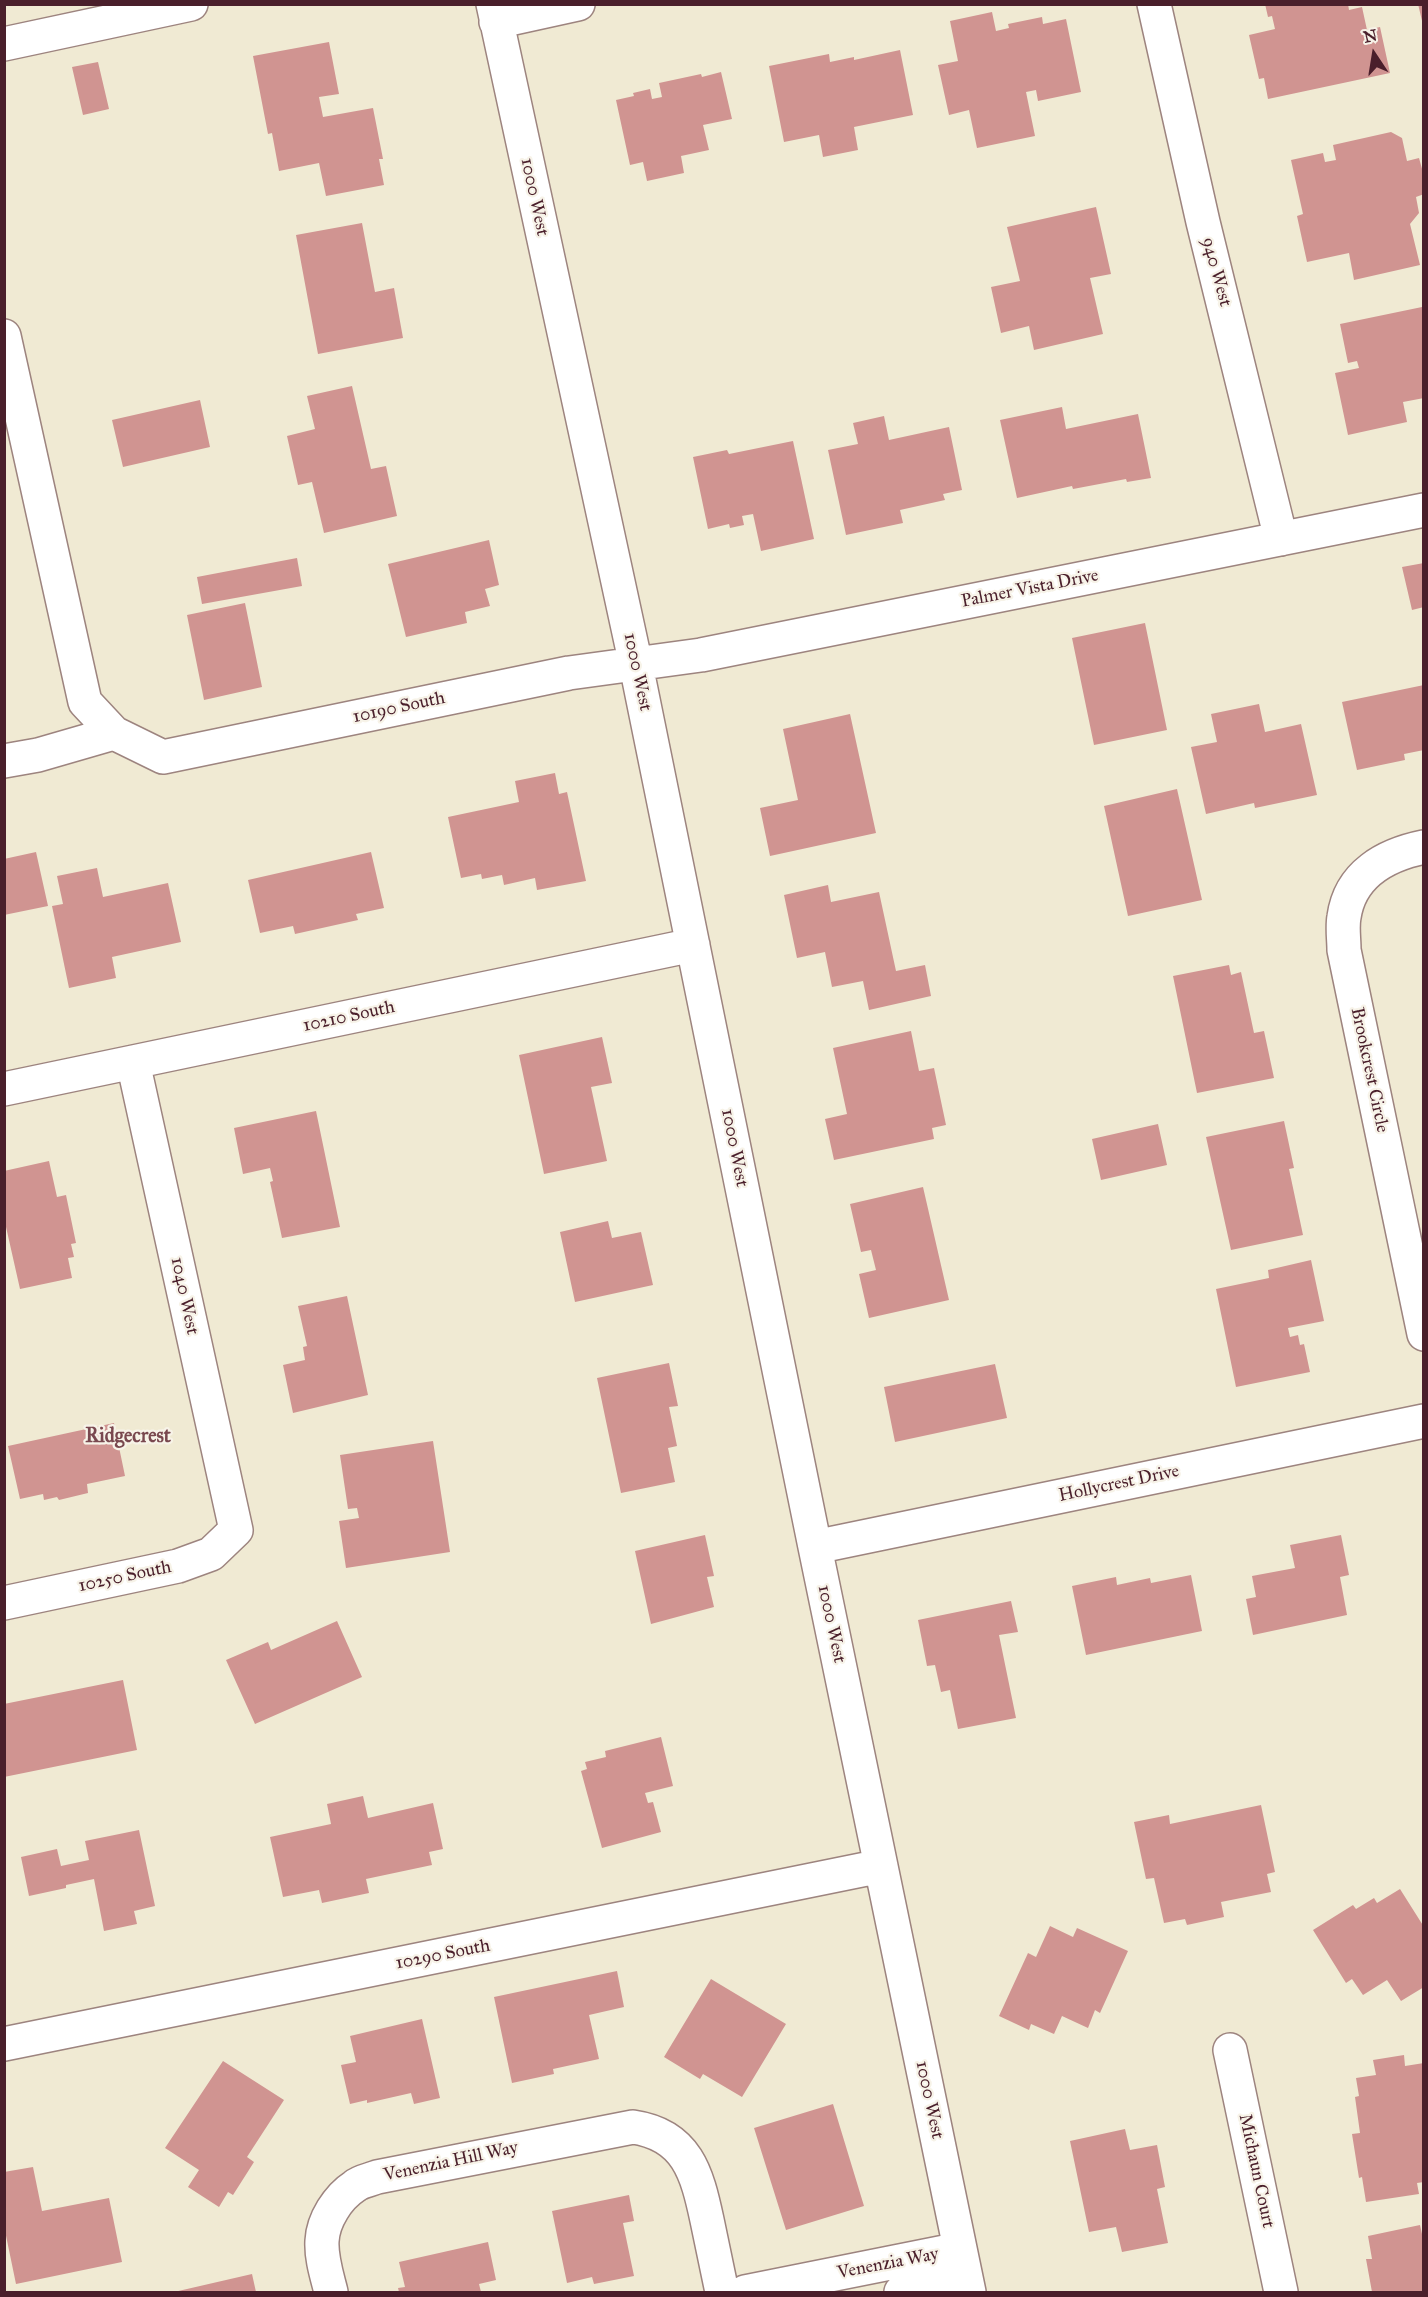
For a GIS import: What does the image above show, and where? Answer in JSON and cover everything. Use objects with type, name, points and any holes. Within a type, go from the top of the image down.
[{"type":"street","points":[[4,44],[191,4]]},
{"type":"street","points":[[494,13],[578,4]]},
{"type":"street","name":"940 West","points":[[1154,4],[1203,222],[1281,538]]},
{"type":"street","name":"1000 West","points":[[494,13],[636,665],[965,2274]]},
{"type":"street","points":[[4,336],[85,702],[114,733],[4,761]]},
{"type":"street","name":"Palmer Vista Drive","points":[[636,665],[712,653],[1424,510]]},
{"type":"street","name":"10190 South","points":[[114,733],[163,757],[569,673],[636,665]]},
{"type":"street","name":"Brookcrest Circle","points":[[1424,847],[1380,862],[1356,883],[1344,916],[1344,950],[1424,1334]]},
{"type":"street","name":"10210 South","points":[[4,1089],[693,945]]},
{"type":"street","name":"1040 West","points":[[132,1062],[236,1530]]},
{"type":"street","name":"Hollycrest Drive","points":[[815,1547],[1424,1421]]},
{"type":"street","name":"10250 South","points":[[4,1603],[178,1566],[211,1554],[236,1530]]},
{"type":"street","name":"10290 South","points":[[4,2044],[881,1866]]},
{"type":"street","name":"Michaun Court","points":[[1230,2050],[1281,2292]]},
{"type":"street","name":"Venenzia Hill Way","points":[[331,2292],[322,2255],[322,2239],[333,2210],[343,2196],[357,2184],[377,2177],[617,2128],[633,2127],[649,2129],[664,2136],[678,2147],[689,2161],[698,2181],[722,2292]]},
{"type":"street","name":"Venenzia Way","points":[[745,2292],[965,2274]]},
{"type":"street","name":"Venenzia Way","points":[[901,2292],[965,2274]]},
{"type":"building","points":[[1265,4],[1348,4],[1349,10],[1362,7],[1367,30],[1380,27],[1390,73],[1268,99],[1264,78],[1259,79],[1249,35],[1275,29],[1272,16],[1268,17]]},
{"type":"building","points":[[1418,4],[1424,4],[1424,25],[1423,25]]},
{"type":"building","points":[[992,12],[996,31],[1009,28],[1008,24],[1042,17],[1043,24],[1066,19],[1081,92],[1038,101],[1036,90],[1026,92],[1035,136],[977,148],[969,110],[949,115],[938,65],[958,61],[950,21]]},
{"type":"building","points":[[329,42],[339,94],[319,97],[323,117],[373,108],[383,159],[379,159],[384,185],[326,196],[319,163],[279,171],[272,133],[268,134],[253,56]]},
{"type":"building","points":[[900,50],[913,115],[854,127],[858,150],[823,157],[819,135],[784,142],[769,66],[829,54],[830,62],[854,57],[854,60]]},
{"type":"building","points":[[98,62],[109,109],[83,115],[72,67]]},
{"type":"building","points":[[721,72],[732,119],[703,125],[709,150],[681,156],[684,173],[647,181],[643,162],[630,165],[616,100],[650,89],[652,99],[662,97],[659,83]]},
{"type":"building","points":[[1391,132],[1402,138],[1407,161],[1419,158],[1424,176],[1424,194],[1416,197],[1419,213],[1410,224],[1420,265],[1354,280],[1349,253],[1307,262],[1297,216],[1303,214],[1291,160],[1323,153],[1325,162],[1336,160],[1333,145]]},
{"type":"building","points":[[1096,207],[1111,274],[1090,278],[1103,334],[1034,350],[1029,326],[1001,333],[991,287],[1020,281],[1007,227]]},
{"type":"building","points":[[362,223],[375,292],[394,288],[403,338],[318,354],[296,235]]},
{"type":"building","points":[[1422,307],[1424,398],[1403,402],[1407,422],[1348,435],[1335,373],[1359,368],[1357,361],[1348,363],[1340,324]]},
{"type":"building","points":[[352,386],[371,469],[386,466],[397,516],[324,533],[312,482],[298,485],[287,436],[315,429],[307,396]]},
{"type":"building","points":[[200,400],[210,447],[123,467],[112,420]]},
{"type":"building","points":[[1062,407],[1066,429],[1138,414],[1151,478],[1127,482],[1126,479],[1073,489],[1072,486],[1017,498],[1000,420]]},
{"type":"building","points":[[884,416],[889,440],[949,427],[962,490],[943,494],[945,500],[900,510],[903,523],[846,535],[828,450],[858,444],[853,423]]},
{"type":"building","points":[[793,441],[814,539],[761,551],[753,514],[742,516],[744,525],[730,528],[729,524],[708,529],[693,457],[727,450],[729,454]]},
{"type":"building","points":[[489,540],[499,585],[485,589],[490,606],[465,612],[467,623],[406,637],[388,564]]},
{"type":"building","points":[[297,558],[302,586],[202,604],[197,577]]},
{"type":"building","points":[[1424,563],[1424,607],[1412,610],[1402,567]]},
{"type":"building","points":[[245,603],[262,687],[204,700],[187,615]]},
{"type":"building","points":[[1145,623],[1167,730],[1094,745],[1072,638]]},
{"type":"building","points":[[1424,685],[1424,750],[1404,754],[1405,760],[1357,770],[1342,702]]},
{"type":"building","points":[[1259,704],[1265,732],[1301,724],[1317,795],[1255,808],[1254,803],[1206,814],[1191,747],[1217,742],[1211,714]]},
{"type":"building","points":[[850,714],[876,833],[770,856],[760,808],[798,800],[783,729]]},
{"type":"building","points":[[555,773],[559,794],[567,792],[586,881],[537,890],[535,878],[504,885],[502,875],[482,879],[481,874],[461,878],[448,817],[519,802],[515,781]]},
{"type":"building","points":[[1177,789],[1202,900],[1128,916],[1104,806]]},
{"type":"building","points":[[36,852],[48,906],[4,915],[4,859]]},
{"type":"building","points":[[371,852],[384,908],[356,914],[358,920],[295,934],[293,926],[260,933],[248,880]]},
{"type":"building","points":[[97,868],[103,897],[168,883],[181,942],[112,957],[116,978],[69,988],[52,906],[63,904],[57,876]]},
{"type":"building","points":[[828,885],[831,902],[879,892],[896,971],[925,965],[931,996],[869,1010],[863,981],[832,987],[825,952],[797,958],[784,895]]},
{"type":"building","points":[[1229,965],[1231,975],[1241,972],[1254,1033],[1264,1031],[1274,1078],[1197,1093],[1173,976]]},
{"type":"building","points":[[911,1031],[919,1071],[934,1068],[946,1125],[932,1128],[934,1139],[834,1160],[825,1119],[847,1114],[833,1048]]},
{"type":"building","points":[[602,1037],[612,1083],[591,1087],[607,1161],[544,1174],[519,1055]]},
{"type":"building","points":[[316,1111],[340,1227],[282,1238],[270,1182],[273,1181],[270,1168],[243,1174],[234,1128]]},
{"type":"building","points":[[1284,1121],[1294,1168],[1289,1169],[1303,1235],[1231,1250],[1206,1137]]},
{"type":"building","points":[[1158,1124],[1167,1165],[1101,1180],[1092,1139]]},
{"type":"building","points":[[49,1161],[57,1197],[66,1195],[76,1243],[71,1244],[74,1257],[68,1258],[72,1278],[20,1289],[4,1218],[4,1171]]},
{"type":"building","points":[[923,1187],[949,1300],[869,1318],[859,1274],[876,1270],[871,1250],[861,1252],[850,1204]]},
{"type":"building","points":[[608,1221],[612,1238],[641,1232],[653,1285],[575,1302],[560,1232]]},
{"type":"building","points":[[1311,1260],[1324,1321],[1288,1328],[1290,1337],[1298,1335],[1300,1345],[1304,1344],[1310,1372],[1236,1387],[1216,1289],[1269,1278],[1268,1270]]},
{"type":"building","points":[[347,1296],[368,1395],[293,1413],[283,1365],[305,1360],[303,1347],[307,1346],[298,1306]]},
{"type":"building","points":[[669,1363],[678,1406],[669,1407],[677,1446],[668,1448],[675,1482],[621,1493],[597,1378]]},
{"type":"building","points":[[995,1364],[1007,1418],[895,1442],[884,1387]]},
{"type":"building","points":[[114,1423],[125,1476],[87,1484],[88,1493],[59,1500],[57,1497],[44,1500],[43,1494],[20,1499],[8,1446]]},
{"type":"building","points":[[433,1441],[450,1552],[346,1568],[339,1521],[359,1518],[357,1508],[348,1509],[340,1455]]},
{"type":"building","points":[[705,1535],[714,1576],[707,1577],[714,1607],[651,1624],[635,1551]]},
{"type":"building","points":[[1341,1535],[1349,1575],[1340,1577],[1347,1615],[1253,1635],[1246,1599],[1256,1597],[1252,1576],[1295,1568],[1290,1545]]},
{"type":"building","points":[[1191,1575],[1202,1631],[1086,1655],[1072,1586],[1116,1577],[1117,1585],[1150,1578],[1151,1583]]},
{"type":"building","points":[[1011,1601],[1018,1632],[999,1635],[1016,1718],[958,1729],[950,1690],[941,1692],[935,1665],[927,1666],[918,1620]]},
{"type":"building","points":[[337,1621],[362,1677],[255,1724],[226,1660],[268,1642],[271,1650]]},
{"type":"building","points":[[123,1680],[137,1750],[4,1777],[4,1704]]},
{"type":"building","points":[[661,1737],[673,1786],[645,1793],[648,1803],[653,1802],[661,1832],[602,1848],[581,1771],[587,1769],[585,1762],[606,1757],[605,1751]]},
{"type":"building","points":[[363,1796],[368,1818],[433,1803],[443,1849],[429,1852],[432,1865],[366,1879],[369,1893],[322,1903],[319,1890],[283,1897],[270,1837],[331,1824],[327,1804]]},
{"type":"building","points":[[1261,1805],[1275,1872],[1267,1874],[1271,1892],[1221,1902],[1224,1917],[1187,1925],[1185,1919],[1164,1923],[1154,1878],[1146,1879],[1134,1822],[1169,1815],[1170,1824]]},
{"type":"building","points":[[139,1830],[155,1906],[134,1911],[137,1924],[104,1931],[94,1879],[29,1896],[21,1857],[57,1849],[61,1866],[89,1860],[85,1841]]},
{"type":"building","points":[[1400,1889],[1424,1927],[1424,1987],[1401,2001],[1387,1980],[1363,1995],[1352,1979],[1346,1983],[1313,1930],[1353,1905],[1356,1909],[1374,1898],[1377,1903]]},
{"type":"building","points":[[1050,1926],[1073,1937],[1077,1928],[1128,1951],[1100,2013],[1095,2010],[1088,2028],[1062,2016],[1054,2034],[1031,2024],[1029,2030],[999,2016],[1028,1953],[1036,1957]]},
{"type":"building","points":[[617,1971],[624,2007],[589,2015],[599,2059],[553,2069],[554,2074],[512,2083],[494,1997]]},
{"type":"building","points":[[711,1979],[786,2024],[742,2097],[703,2074],[700,2079],[664,2057]]},
{"type":"building","points":[[422,2019],[440,2098],[414,2104],[411,2093],[367,2103],[367,2100],[350,2104],[341,2065],[356,2062],[350,2036]]},
{"type":"building","points":[[1404,2055],[1405,2066],[1424,2063],[1424,2182],[1417,2183],[1419,2194],[1366,2202],[1362,2177],[1359,2178],[1352,2134],[1360,2133],[1355,2097],[1359,2096],[1356,2078],[1376,2075],[1373,2060]]},
{"type":"building","points":[[223,2061],[284,2100],[247,2157],[254,2162],[233,2195],[228,2192],[219,2207],[188,2187],[199,2170],[165,2148]]},
{"type":"building","points":[[833,2104],[864,2206],[786,2230],[754,2128]]},
{"type":"building","points":[[1125,2129],[1130,2150],[1157,2145],[1165,2187],[1157,2189],[1168,2243],[1122,2252],[1116,2227],[1089,2232],[1070,2141]]},
{"type":"building","points":[[33,2167],[42,2211],[109,2198],[122,2262],[16,2284],[4,2226],[4,2172]]},
{"type":"building","points":[[629,2195],[634,2221],[623,2223],[634,2276],[594,2284],[592,2277],[567,2283],[552,2211]]},
{"type":"building","points":[[1420,2225],[1424,2243],[1424,2292],[1372,2292],[1366,2259],[1372,2259],[1368,2236]]},
{"type":"building","points":[[488,2242],[496,2280],[479,2284],[481,2292],[399,2292],[398,2288],[405,2287],[399,2262]]},
{"type":"building","points":[[252,2274],[256,2292],[174,2292]]},
{"type":"district","name":"Ridgecrest","points":[[128,1437]]}]
